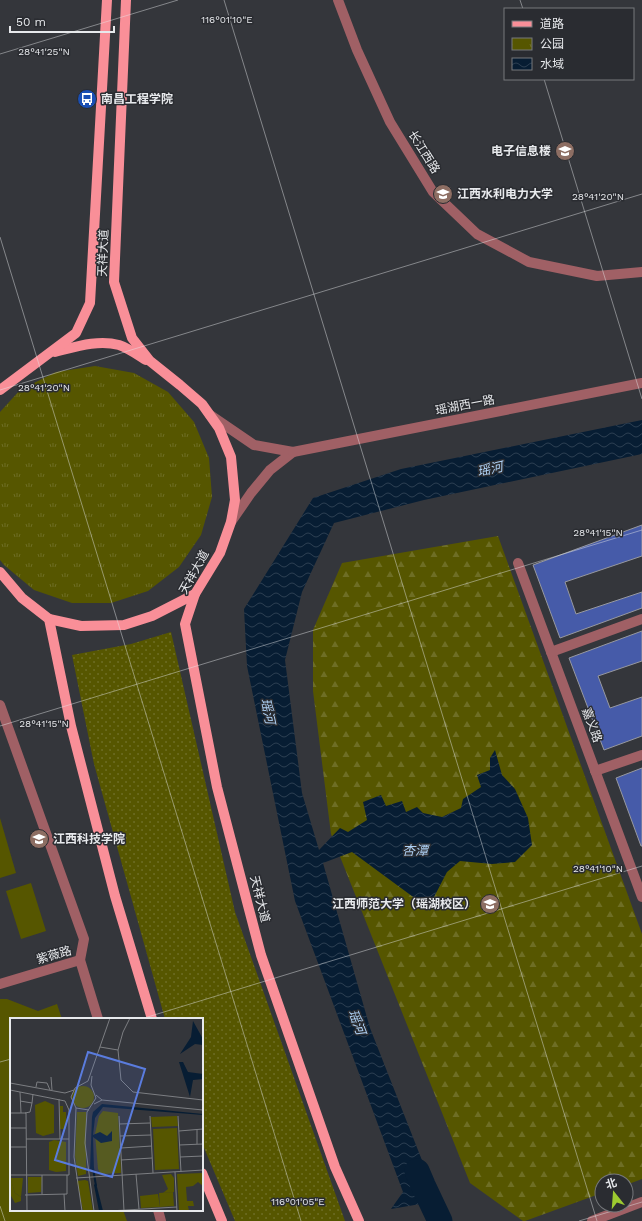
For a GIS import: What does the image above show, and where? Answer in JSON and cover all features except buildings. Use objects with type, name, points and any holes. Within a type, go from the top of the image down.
[{"type":"main road","name":"天祥大道","points":[[0,390],[76,333],[90,303],[107,0]]},
{"type":"main road","name":"天祥大道","points":[[126,0],[114,282],[132,338],[150,362],[202,404],[219,428],[231,457],[235,500],[230,522],[220,553],[195,594],[184,624],[218,787],[261,955],[334,1167],[359,1221]]},
{"type":"main road","points":[[50,353],[83,345],[100,343],[119,345],[150,362]]},
{"type":"main road","points":[[0,572],[22,598],[49,619],[81,626],[124,624],[152,616],[195,594]]},
{"type":"main road","points":[[49,619],[71,726],[115,896],[152,1018]]},
{"type":"main road","points":[[203,1175],[222,1221]]},
{"type":"street","name":"长江西路","points":[[338,0],[357,50],[390,122],[433,192],[477,234],[529,262],[597,276],[642,272]]},
{"type":"street","name":"瑶湖西一路","points":[[293,452],[642,384]]},
{"type":"street","points":[[210,415],[254,445],[293,452]]},
{"type":"street","points":[[230,522],[270,470],[293,452]]},
{"type":"street","name":"嘉义路","points":[[518,563],[642,894]]},
{"type":"street","points":[[551,652],[642,619]]},
{"type":"street","points":[[0,705],[84,940],[80,960]]},
{"type":"street","points":[[596,771],[642,755]]},
{"type":"street","name":"紫薇路","points":[[0,984],[80,960],[98,1018]]},
{"type":"street","points":[[592,1221],[642,1202]]},
{"type":"street","points":[[158,1211],[161,1221]]},
{"type":"green space","points":[[95,366],[134,373],[168,392],[194,422],[209,458],[212,497],[201,535],[179,567],[148,591],[111,603],[72,603],[34,590],[0,560],[0,412],[20,390],[56,372]]},
{"type":"green space","name":"江西师范大学（瑶湖校区）","points":[[498,536],[642,934],[642,1179],[634,1182],[634,1173],[594,1173],[594,1196],[525,1221],[470,1183],[331,834],[313,691],[313,630],[342,563]]},
{"type":"green space","points":[[171,632],[235,912],[345,1221],[235,1221],[203,1145],[203,1018],[165,1018],[94,764],[72,655],[131,644]]},
{"type":"green space","points":[[0,818],[16,873],[0,878]]},
{"type":"green space","points":[[31,883],[46,931],[21,939],[6,891]]},
{"type":"green space","points":[[0,999],[7,999],[38,1011],[57,1004],[62,1018],[10,1018],[10,1211],[123,1211],[127,1221],[0,1221]]},
{"type":"water","name":"杏潭","points":[[642,420],[642,454],[424,500],[334,523],[302,592],[285,660],[302,793],[319,850],[340,828],[348,832],[367,820],[363,802],[381,795],[386,806],[402,801],[406,812],[417,807],[423,813],[442,817],[461,808],[463,799],[481,787],[477,775],[490,770],[490,758],[495,750],[502,775],[515,789],[528,818],[532,845],[515,862],[492,864],[460,861],[447,872],[434,897],[420,902],[352,852],[323,863],[370,1028],[438,1201],[391,1209],[403,1192],[295,901],[247,666],[244,609],[313,498],[401,469]]},
{"type":"waterway","name":"瑶河","points":[[417,1171],[440,1221]]},
{"type":"place","name":"南昌工程学院","points":[[87,99]]},
{"type":"place","name":"电子信息楼","points":[[565,151]]},
{"type":"place","name":"江西水利电力大学","points":[[443,194]]},
{"type":"place","name":"江西科技学院","points":[[39,839]]},
{"type":"place","name":"江西师范大学（瑶湖校区）","points":[[490,904]]}]
